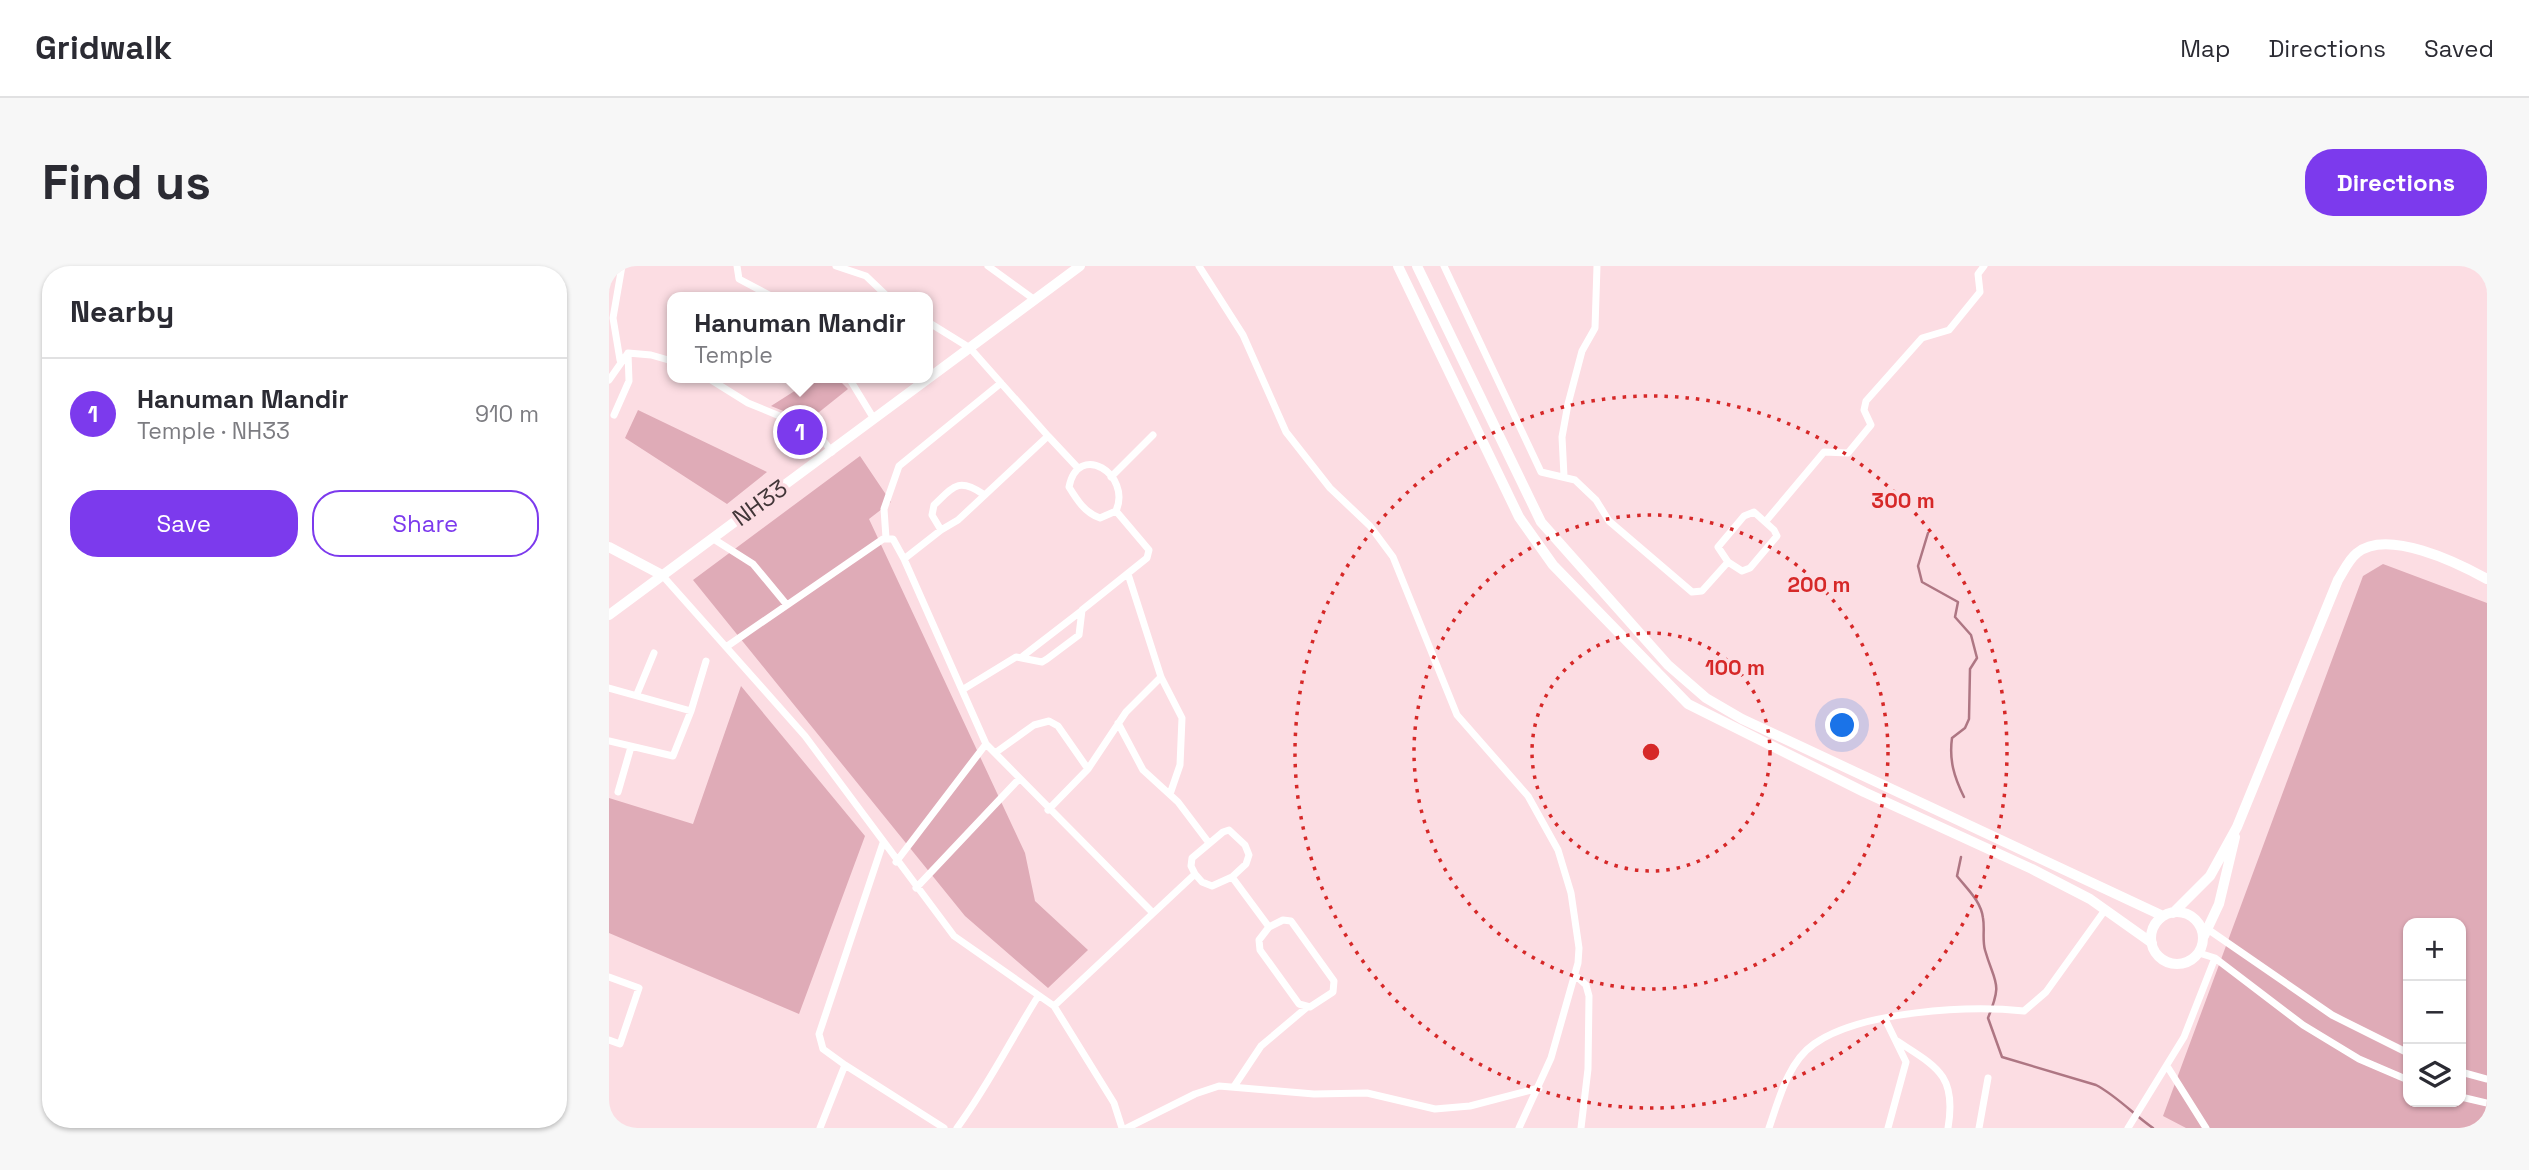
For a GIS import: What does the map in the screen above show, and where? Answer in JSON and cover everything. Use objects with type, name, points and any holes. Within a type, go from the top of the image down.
[{"type":"main road","name":"NH33","points":[[933,375],[1080,266]]},
{"type":"main road","points":[[1398,266],[1519,517],[1553,565],[1688,704],[1864,792],[2032,869],[2105,910],[2152,943],[2162,960],[2172,964],[2192,960],[2201,948],[2206,928],[2218,904],[2237,827]]},
{"type":"main road","points":[[1417,266],[1541,522],[1668,665],[1706,698],[1742,719],[2168,915],[2185,914],[2196,920],[2203,931],[2201,948]]},
{"type":"main road","name":"NH33","points":[[609,615],[923,383]]},
{"type":"main road","points":[[2152,943],[2152,933],[2210,876],[2237,827],[2337,580],[2357,552],[2383,544],[2397,544],[2461,565],[2487,579]]},
{"type":"main road","points":[[609,547],[662,575]]},
{"type":"street","points":[[620,360],[613,328],[612,299],[622,266]]},
{"type":"street","points":[[737,266],[739,279],[764,292]]},
{"type":"street","points":[[836,266],[866,276],[883,292]]},
{"type":"street","points":[[988,266],[1035,300]]},
{"type":"street","points":[[1199,266],[1243,335],[1286,432],[1330,488],[1387,546],[1457,715],[1528,796],[1558,850],[1566,871],[1579,948],[1575,975],[1551,1058],[1519,1128]]},
{"type":"street","points":[[1444,266],[1538,469],[1546,476],[1564,476],[1575,480],[1596,500],[1609,521],[1692,592],[1702,591],[1728,562]]},
{"type":"street","points":[[1564,476],[1562,437],[1582,351],[1595,328],[1597,266]]},
{"type":"street","points":[[1766,521],[1824,452],[1848,453],[1871,425],[1864,410],[1866,401],[1922,338],[1952,328],[1980,292],[1978,274],[1984,266]]},
{"type":"street","points":[[933,325],[970,348],[1078,468]]},
{"type":"street","points":[[614,415],[629,381],[628,354]]},
{"type":"street","points":[[609,380],[620,360],[628,354],[651,355],[667,360]]},
{"type":"street","points":[[716,383],[748,403],[816,431],[832,452]]},
{"type":"street","points":[[852,383],[874,419]]},
{"type":"street","points":[[886,538],[884,509],[899,466],[1001,383]]},
{"type":"street","points":[[1111,477],[1153,435]]},
{"type":"street","points":[[904,559],[966,514],[983,494],[1048,436]]},
{"type":"street","points":[[1090,463],[1101,467],[1111,477],[1121,489],[1121,499],[1116,511],[1100,518],[1091,515],[1078,502],[1069,487],[1071,475],[1078,468],[1090,463]]},
{"type":"street","points":[[941,530],[931,512],[945,494],[964,484],[983,494]]},
{"type":"street","points":[[1023,656],[1147,558],[1149,550],[1116,511]]},
{"type":"street","points":[[1754,512],[1766,521],[1777,536],[1758,559],[1742,571],[1728,562],[1718,547],[1744,516],[1754,512]]},
{"type":"street","points":[[712,538],[753,564],[787,605]]},
{"type":"street","points":[[726,648],[886,538],[893,539],[986,744],[1048,810],[1152,912]]},
{"type":"street","points":[[1128,574],[1143,630],[1161,677],[1184,724],[1180,765],[1170,794]]},
{"type":"street","points":[[662,575],[805,736],[896,862],[954,936],[1037,998],[1053,1006],[1114,1103],[1124,1128],[1203,1090],[1235,1085],[1314,1094],[1367,1093],[1435,1109],[1470,1106],[1539,1088]]},
{"type":"street","points":[[962,690],[1016,657],[1023,656],[1042,662],[1081,631],[1080,612]]},
{"type":"street","points":[[637,694],[654,653]]},
{"type":"street","points":[[609,741],[673,756],[706,662]]},
{"type":"street","points":[[1048,810],[1088,769],[1118,723],[1161,677]]},
{"type":"street","points":[[609,688],[691,711]]},
{"type":"street","points":[[995,753],[1034,725],[1049,721],[1058,726],[1088,769]]},
{"type":"street","points":[[1118,723],[1143,770],[1170,794],[1209,843]]},
{"type":"street","points":[[896,862],[986,744]]},
{"type":"street","points":[[618,792],[631,747]]},
{"type":"street","points":[[916,888],[1019,779]]},
{"type":"street","points":[[1229,830],[1245,845],[1248,861],[1232,877],[1212,886],[1202,882],[1195,874],[1191,860],[1209,843],[1229,830]]},
{"type":"street","points":[[883,843],[819,1034],[823,1049],[944,1128]]},
{"type":"street","points":[[1053,1006],[1195,874]]},
{"type":"street","points":[[1232,877],[1269,927]]},
{"type":"street","points":[[1769,1128],[1785,1083],[1814,1044],[1860,1024],[1885,1019],[1977,1009],[2024,1011],[2046,992],[2105,910]]},
{"type":"street","points":[[1235,1085],[1261,1046],[1306,1008],[1333,992],[1333,981],[1291,921],[1283,920],[1269,927],[1259,940],[1261,950],[1295,1001],[1306,1008]]},
{"type":"street","points":[[2206,928],[2332,1015],[2403,1050]]},
{"type":"street","points":[[2201,948],[2302,1024],[2358,1059],[2403,1078]]},
{"type":"street","points":[[2128,1128],[2167,1066],[2197,1007],[2215,958]]},
{"type":"street","points":[[1575,975],[1586,985],[1588,996],[1588,1069],[1581,1128]]},
{"type":"street","points":[[609,977],[639,988],[620,1044],[609,1040]]},
{"type":"street","points":[[957,1128],[987,1087],[1011,1038],[1037,998]]},
{"type":"street","points":[[1885,1019],[1906,1062],[1888,1128]]},
{"type":"street","points":[[1896,1040],[1931,1063],[1944,1076],[1951,1102],[1948,1128]]},
{"type":"street","points":[[820,1128],[845,1065]]},
{"type":"street","points":[[2167,1066],[2206,1128]]},
{"type":"street","points":[[2466,1073],[2487,1079]]},
{"type":"street","points":[[1979,1128],[1988,1079]]},
{"type":"street","points":[[2466,1098],[2487,1103]]},
{"type":"shaded area","points":[[807,383],[842,383],[848,389],[808,421],[771,406]]},
{"type":"shaded area","points":[[638,410],[767,472],[727,504],[625,438]]},
{"type":"shaded area","points":[[860,456],[891,502],[869,519],[1025,853],[1035,901],[1088,950],[1048,988],[965,916],[693,580]]},
{"type":"shaded area","points":[[2383,564],[2487,603],[2487,1128],[2186,1128],[2163,1116],[2363,576]]},
{"type":"shaded area","points":[[741,686],[865,836],[799,1014],[609,933],[609,798],[693,824]]},
{"type":"waterway","points":[[1928,533],[1918,566],[1922,582],[1958,602],[1955,617],[1971,635],[1977,658],[1970,669],[1969,719],[1965,728],[1952,738],[1951,746],[1953,768],[1964,797]]},
{"type":"waterway","points":[[1961,857],[1957,876],[1977,901],[1982,912],[1984,946],[1996,983],[1995,997],[1988,1018],[2002,1057],[2096,1085],[2153,1128]]},
{"type":"place","name":"Hanuman Mandir","points":[[800,432]]}]
